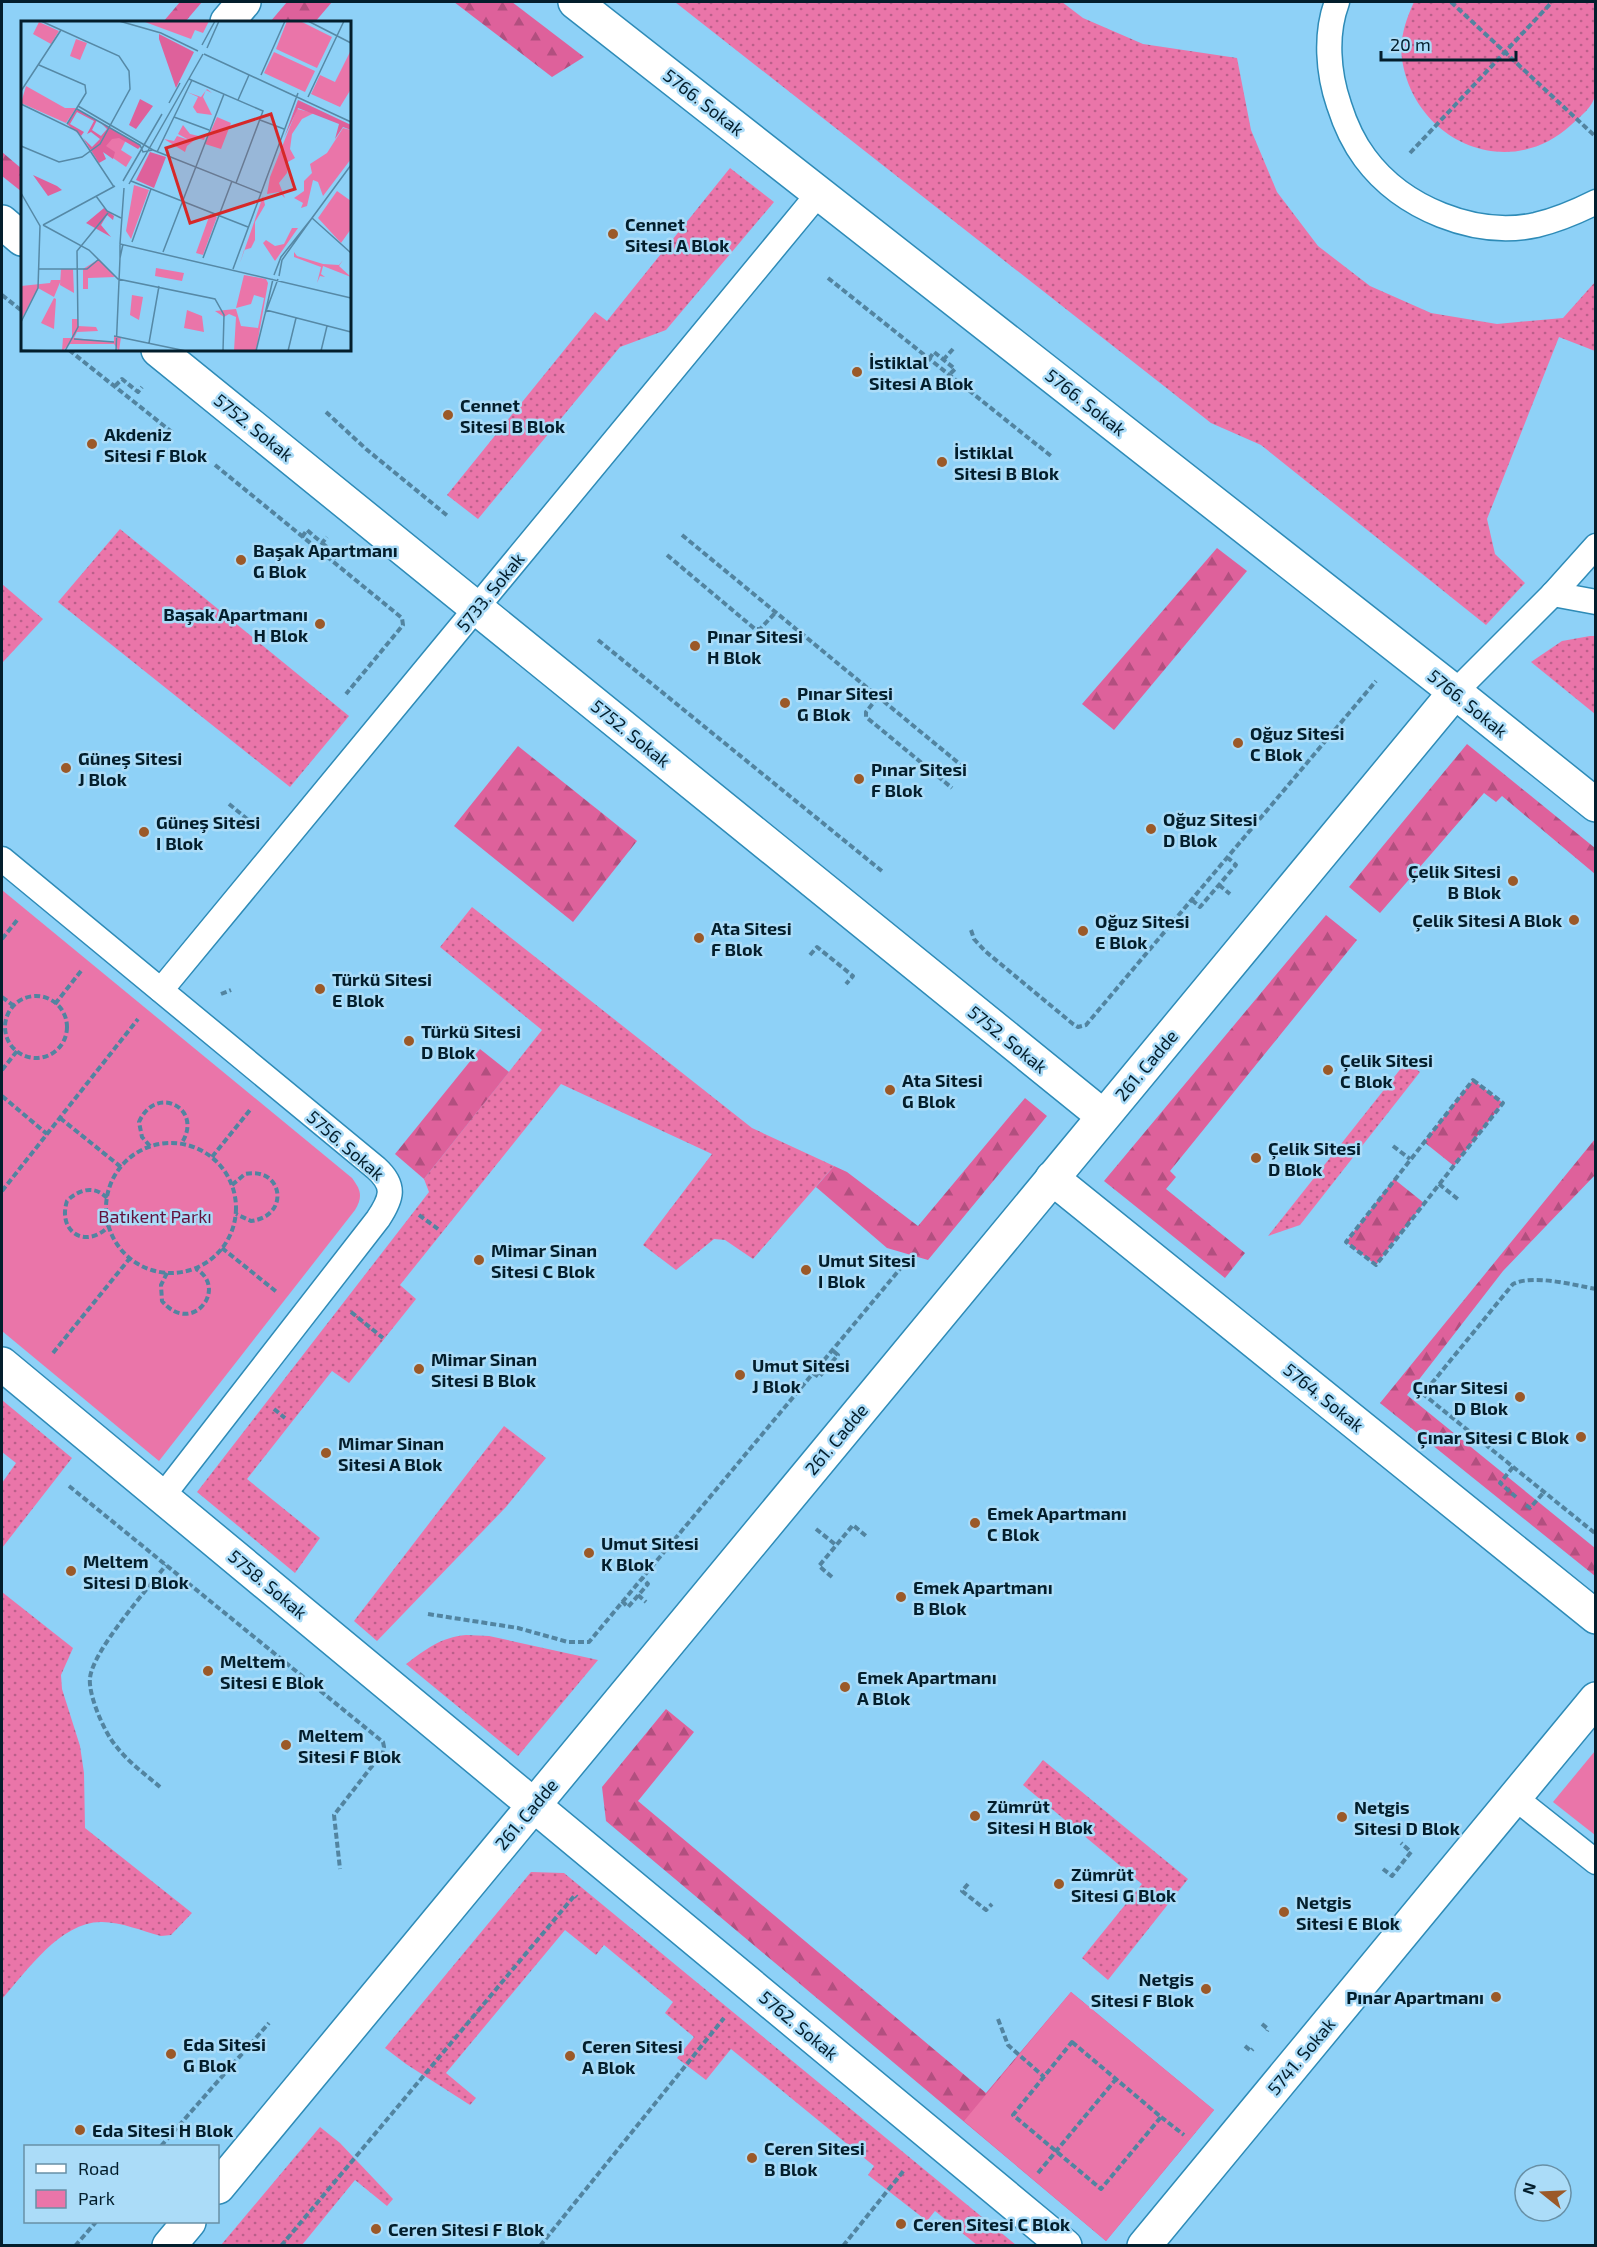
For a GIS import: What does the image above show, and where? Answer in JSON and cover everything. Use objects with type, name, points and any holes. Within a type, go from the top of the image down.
[{"type":"street","points":[[228,21],[244,2]]},
{"type":"street","name":"5766. Sokak","points":[[575,2],[1596,805]]},
{"type":"street","points":[[2,222],[21,239]]},
{"type":"street","name":"5752. Sokak","points":[[159,351],[1103,1116]]},
{"type":"street","name":"261. Cadde","points":[[219,2186],[1455,692]]},
{"type":"street","name":"5764. Sokak","points":[[1052,1178],[1596,1617]]},
{"type":"street","name":"5758. Sokak","points":[[2,1364],[534,1804]]},
{"type":"street","name":"5741. Sokak","points":[[1144,2246],[1596,1699]]},
{"type":"street","name":"5762. Sokak","points":[[534,1804],[1065,2246]]},
{"type":"street","points":[[169,2246],[188,2223]]},
{"type":"lane","points":[[1337,2],[1333,12],[1329,51],[1333,89],[1346,126],[1365,159],[1384,179],[1424,208],[1459,222],[1497,228],[1534,225],[1571,215],[1596,202]]},
{"type":"lane","name":"5733. Sokak","points":[[161,990],[819,193]]},
{"type":"lane","points":[[1455,692],[1553,594],[1596,546]]},
{"type":"lane","points":[[1553,594],[1596,602]]},
{"type":"lane","name":"5756. Sokak","points":[[2,859],[376,1168],[384,1176],[391,1190],[386,1207],[378,1219],[162,1497]]},
{"type":"lane","points":[[1514,1797],[1596,1862]]},
{"type":"path","points":[[1451,2],[1596,137]]},
{"type":"path","points":[[1384,179],[1552,2]]},
{"type":"path","points":[[828,278],[1052,456]]},
{"type":"path","points":[[2,295],[21,311]]},
{"type":"path","points":[[943,360],[956,344]]},
{"type":"path","points":[[70,351],[173,433]]},
{"type":"path","points":[[929,358],[934,352],[955,369],[950,375]]},
{"type":"path","points":[[115,386],[122,379],[138,392],[145,384]]},
{"type":"path","points":[[326,412],[366,449],[449,517]]},
{"type":"path","points":[[215,465],[402,618],[403,623],[346,694]]},
{"type":"path","points":[[302,537],[307,530],[337,555],[332,561]]},
{"type":"path","points":[[322,543],[330,534]]},
{"type":"path","points":[[682,535],[967,770]]},
{"type":"path","points":[[667,555],[755,629],[760,628],[776,612]]},
{"type":"path","points":[[598,640],[883,872]]},
{"type":"path","points":[[971,930],[974,939],[985,951],[1073,1024],[1082,1027],[1089,1022],[1380,676]]},
{"type":"path","points":[[878,697],[866,712],[866,717],[952,788]]},
{"type":"path","points":[[723,752],[728,746]]},
{"type":"path","points":[[746,773],[753,766]]},
{"type":"path","points":[[229,804],[256,827]]},
{"type":"path","points":[[1192,900],[1200,907],[1236,865],[1228,857]]},
{"type":"path","points":[[1219,885],[1230,894]]},
{"type":"path","points":[[2,939],[19,918]]},
{"type":"path","points":[[810,955],[817,947],[826,954],[853,976],[846,984]]},
{"type":"path","points":[[56,1004],[82,970]]},
{"type":"path","points":[[2,1191],[161,990]]},
{"type":"path","points":[[2,996],[14,1006]]},
{"type":"path","points":[[34,996],[43,997],[56,1004],[66,1016],[66,1037],[61,1046],[44,1057],[33,1058],[17,1051],[6,1036],[6,1020],[14,1006],[19,1001],[34,996]]},
{"type":"path","points":[[2,1070],[17,1051]]},
{"type":"path","points":[[1473,1080],[1503,1103],[1439,1184],[1376,1265],[1346,1242],[1473,1080]]},
{"type":"path","points":[[2,1096],[47,1134]]},
{"type":"path","points":[[150,1146],[142,1137],[139,1122],[148,1108],[156,1103],[164,1102],[179,1107],[187,1120],[187,1135],[181,1144]]},
{"type":"path","points":[[212,1157],[251,1108]]},
{"type":"path","points":[[60,1118],[121,1167]]},
{"type":"path","points":[[181,1144],[190,1145],[212,1157],[222,1167],[232,1185],[237,1203],[235,1223],[228,1241],[215,1256],[195,1269],[180,1273],[161,1273],[142,1267],[130,1258],[115,1240],[109,1226],[106,1203],[110,1184],[121,1167],[134,1155],[150,1146],[181,1144]]},
{"type":"path","points":[[1393,1146],[1410,1159]]},
{"type":"path","points":[[232,1185],[245,1174],[261,1174],[273,1183],[278,1198],[272,1212],[266,1218],[251,1221],[236,1213]]},
{"type":"path","points":[[1439,1184],[1459,1200]]},
{"type":"path","points":[[107,1198],[96,1190],[80,1191],[67,1201],[64,1217],[72,1232],[87,1238],[101,1234],[109,1226]]},
{"type":"path","points":[[414,1211],[438,1229]]},
{"type":"path","points":[[222,1248],[285,1299]]},
{"type":"path","points":[[50,1356],[130,1258]]},
{"type":"path","points":[[168,1273],[161,1285],[162,1301],[175,1312],[191,1314],[203,1305],[209,1291],[204,1276],[195,1269]]},
{"type":"path","points":[[428,1614],[518,1628],[568,1641],[589,1642],[900,1269]]},
{"type":"path","points":[[1596,1289],[1534,1280],[1513,1284],[1423,1394],[1596,1534]]},
{"type":"path","points":[[350,1311],[383,1338]]},
{"type":"path","points":[[813,1373],[819,1377],[838,1355],[832,1350]]},
{"type":"path","points":[[828,1366],[835,1372]]},
{"type":"path","points":[[1513,1467],[1500,1484],[1530,1508],[1544,1492]]},
{"type":"path","points":[[69,1486],[383,1742],[383,1752],[334,1815],[340,1869]]},
{"type":"path","points":[[832,1577],[819,1566],[836,1545],[853,1525],[866,1536]]},
{"type":"path","points":[[816,1529],[836,1545]]},
{"type":"path","points":[[160,1787],[124,1756],[109,1736],[89,1685],[92,1667],[105,1643],[166,1565]]},
{"type":"path","points":[[622,1601],[628,1606],[648,1584],[642,1578]]},
{"type":"path","points":[[638,1595],[646,1602]]},
{"type":"path","points":[[1383,1869],[1392,1876],[1411,1852],[1401,1843]]},
{"type":"path","points":[[968,1884],[962,1891],[986,1911],[992,1904]]},
{"type":"path","points":[[281,2246],[575,1894],[584,1902]]},
{"type":"path","points":[[969,1907],[974,1901]]},
{"type":"path","points":[[540,2246],[724,2018],[715,2011]]},
{"type":"path","points":[[998,2019],[1008,2045],[1044,2077]]},
{"type":"path","points":[[162,2145],[269,2023]]},
{"type":"path","points":[[1262,2024],[1269,2029],[1264,2034]]},
{"type":"path","points":[[1161,2117],[1101,2189],[1013,2115],[1072,2042],[1190,2140]]},
{"type":"path","points":[[1245,2046],[1251,2051],[1255,2046]]},
{"type":"path","points":[[1032,2179],[1116,2079]]},
{"type":"path","points":[[843,2246],[905,2169],[914,2176]]},
{"type":"path","points":[[75,2246],[95,2223]]},
{"type":"green space","points":[[180,2],[202,2],[186,21],[164,21]]},
{"type":"green space","points":[[287,2],[332,2],[316,21],[271,21]]},
{"type":"green space","points":[[454,2],[512,2],[584,57],[552,77]]},
{"type":"green space","points":[[675,2],[1062,2],[1083,18],[1143,44],[1237,58],[1251,130],[1277,192],[1318,246],[1370,286],[1431,313],[1497,324],[1563,318],[1595,282],[1595,351],[1559,337],[1487,519],[1495,554],[1525,583],[1486,625],[1261,445],[1211,423]]},
{"type":"green space","points":[[1414,2],[1595,2],[1596,93],[1592,103],[1571,125],[1546,142],[1520,151],[1493,151],[1467,144],[1444,131],[1425,112],[1410,88],[1402,59],[1402,37]]},
{"type":"green space","points":[[2,152],[21,168],[21,191],[2,176]]},
{"type":"green space","points":[[730,168],[774,202],[666,330],[620,347],[478,519],[447,495],[595,312],[607,321]]},
{"type":"green space","points":[[120,529],[349,716],[290,787],[58,602]]},
{"type":"green space","points":[[1217,548],[1247,571],[1114,730],[1082,704]]},
{"type":"green space","points":[[2,584],[43,619],[2,663]]},
{"type":"green space","points":[[1595,636],[1595,714],[1531,662],[1562,641]]},
{"type":"green space","points":[[1467,744],[1595,848],[1595,874],[1502,796],[1496,802],[1484,793],[1380,913],[1349,887]]},
{"type":"green space","points":[[518,746],[637,841],[573,922],[454,826]]},
{"type":"green space","name":"Batıkent Parkı","points":[[2,890],[352,1178],[359,1190],[360,1197],[355,1210],[159,1461],[2,1331]]},
{"type":"green space","points":[[472,907],[752,1128],[834,1166],[753,1259],[725,1240],[714,1239],[676,1270],[643,1245],[712,1154],[561,1084],[400,1285],[416,1299],[349,1383],[332,1371],[247,1479],[320,1538],[295,1573],[197,1492],[429,1192],[424,1179],[542,1030],[440,947]]},
{"type":"green space","points":[[1326,915],[1357,940],[1170,1171],[1176,1177],[1166,1189],[1245,1253],[1225,1278],[1104,1181]]},
{"type":"green space","points":[[480,1049],[509,1072],[424,1179],[395,1154]]},
{"type":"green space","points":[[1406,1062],[1420,1072],[1300,1225],[1268,1236]]},
{"type":"green space","points":[[1473,1080],[1503,1103],[1454,1166],[1424,1142]]},
{"type":"green space","points":[[1025,1098],[1047,1116],[928,1260],[887,1248],[816,1187],[834,1166],[847,1172],[918,1226]]},
{"type":"green space","points":[[1595,1139],[1595,1175],[1503,1271],[1407,1395],[1595,1548],[1595,1576],[1380,1403]]},
{"type":"green space","points":[[1394,1179],[1424,1203],[1376,1265],[1346,1242]]},
{"type":"green space","points":[[2,1400],[72,1458],[2,1548],[2,1483],[16,1463],[2,1452]]},
{"type":"green space","points":[[504,1426],[546,1458],[506,1507],[377,1641],[354,1621]]},
{"type":"green space","points":[[2,1592],[73,1648],[61,1675],[62,1689],[80,1746],[84,1773],[85,1828],[192,1913],[171,1935],[161,1936],[109,1922],[87,1924],[73,1930],[46,1950],[2,1999]]},
{"type":"green space","points":[[466,1635],[489,1636],[598,1660],[518,1756],[406,1664],[441,1641]]},
{"type":"green space","points":[[666,1709],[694,1732],[638,1801],[986,2093],[1071,1992],[1214,2110],[1106,2241],[606,1821],[602,1787]]},
{"type":"green space","points":[[1595,1751],[1595,1835],[1553,1802]]},
{"type":"green space","points":[[1043,1760],[1188,1879],[1108,1980],[1082,1958],[1142,1884],[1023,1785]]},
{"type":"green space","points":[[531,1872],[564,1873],[1016,2245],[977,2245],[935,2211],[927,2221],[868,2175],[874,2166],[731,2049],[706,2080],[677,2058],[694,2037],[665,2013],[673,2002],[604,1945],[596,1955],[565,1930],[446,2073],[476,2098],[470,2105],[385,2048]]},
{"type":"green space","points":[[1071,1992],[1214,2110],[1106,2241],[964,2121]]},
{"type":"green space","points":[[320,2127],[340,2143],[393,2199],[387,2206],[355,2180],[302,2245],[221,2245]]},
{"type":"place","name":"Cennet Sitesi A Blok","points":[[613,234]]},
{"type":"place","name":"İstiklal Sitesi A Blok","points":[[857,372]]},
{"type":"place","name":"Cennet Sitesi B Blok","points":[[448,415]]},
{"type":"place","name":"Akdeniz Sitesi F Blok","points":[[92,444]]},
{"type":"place","name":"İstiklal Sitesi B Blok","points":[[942,462]]},
{"type":"place","name":"Başak Apartmanı G Blok","points":[[241,560]]},
{"type":"place","name":"Başak Apartmanı H Blok","points":[[320,624]]},
{"type":"place","name":"Pınar Sitesi H Blok","points":[[695,646]]},
{"type":"place","name":"Pınar Sitesi G Blok","points":[[785,703]]},
{"type":"place","name":"Oğuz Sitesi C Blok","points":[[1238,743]]},
{"type":"place","name":"Güneş Sitesi J Blok","points":[[66,768]]},
{"type":"place","name":"Pınar Sitesi F Blok","points":[[859,779]]},
{"type":"place","name":"Oğuz Sitesi D Blok","points":[[1151,829]]},
{"type":"place","name":"Güneş Sitesi I Blok","points":[[144,832]]},
{"type":"place","name":"Çelik Sitesi B Blok","points":[[1513,881]]},
{"type":"place","name":"Çelik Sitesi A Blok","points":[[1574,920]]},
{"type":"place","name":"Oğuz Sitesi E Blok","points":[[1083,931]]},
{"type":"place","name":"Ata Sitesi F Blok","points":[[699,938]]},
{"type":"place","name":"Türkü Sitesi E Blok","points":[[320,989]]},
{"type":"place","name":"Türkü Sitesi D Blok","points":[[409,1041]]},
{"type":"place","name":"Çelik Sitesi C Blok","points":[[1328,1070]]},
{"type":"place","name":"Ata Sitesi G Blok","points":[[890,1090]]},
{"type":"place","name":"Çelik Sitesi D Blok","points":[[1256,1158]]},
{"type":"place","name":"Mimar Sinan Sitesi C Blok","points":[[479,1260]]},
{"type":"place","name":"Umut Sitesi I Blok","points":[[806,1270]]},
{"type":"place","name":"Mimar Sinan Sitesi B Blok","points":[[419,1369]]},
{"type":"place","name":"Umut Sitesi J Blok","points":[[740,1375]]},
{"type":"place","name":"Çınar Sitesi D Blok","points":[[1520,1397]]},
{"type":"place","name":"Çınar Sitesi C Blok","points":[[1581,1437]]},
{"type":"place","name":"Mimar Sinan Sitesi A Blok","points":[[326,1453]]},
{"type":"place","name":"Emek Apartmanı C Blok","points":[[975,1523]]},
{"type":"place","name":"Umut Sitesi K Blok","points":[[589,1553]]},
{"type":"place","name":"Meltem Sitesi D Blok","points":[[71,1571]]},
{"type":"place","name":"Emek Apartmanı B Blok","points":[[901,1597]]},
{"type":"place","name":"Meltem Sitesi E Blok","points":[[208,1671]]},
{"type":"place","name":"Emek Apartmanı A Blok","points":[[845,1687]]},
{"type":"place","name":"Meltem Sitesi F Blok","points":[[286,1745]]},
{"type":"place","name":"Zümrüt Sitesi H Blok","points":[[975,1816]]},
{"type":"place","name":"Netgis Sitesi D Blok","points":[[1342,1817]]},
{"type":"place","name":"Zümrüt Sitesi G Blok","points":[[1059,1884]]},
{"type":"place","name":"Netgis Sitesi E Blok","points":[[1284,1912]]},
{"type":"place","name":"Netgis Sitesi F Blok","points":[[1206,1989]]},
{"type":"place","name":"Pınar Apartmanı","points":[[1496,1997]]},
{"type":"place","name":"Eda Sitesi G Blok","points":[[171,2054]]},
{"type":"place","name":"Ceren Sitesi A Blok","points":[[570,2056]]},
{"type":"place","name":"Eda Sitesi H Blok","points":[[80,2130]]},
{"type":"place","name":"Ceren Sitesi B Blok","points":[[752,2158]]},
{"type":"place","name":"Ceren Sitesi C Blok","points":[[901,2224]]},
{"type":"place","name":"Ceren Sitesi F Blok","points":[[376,2229]]}]
